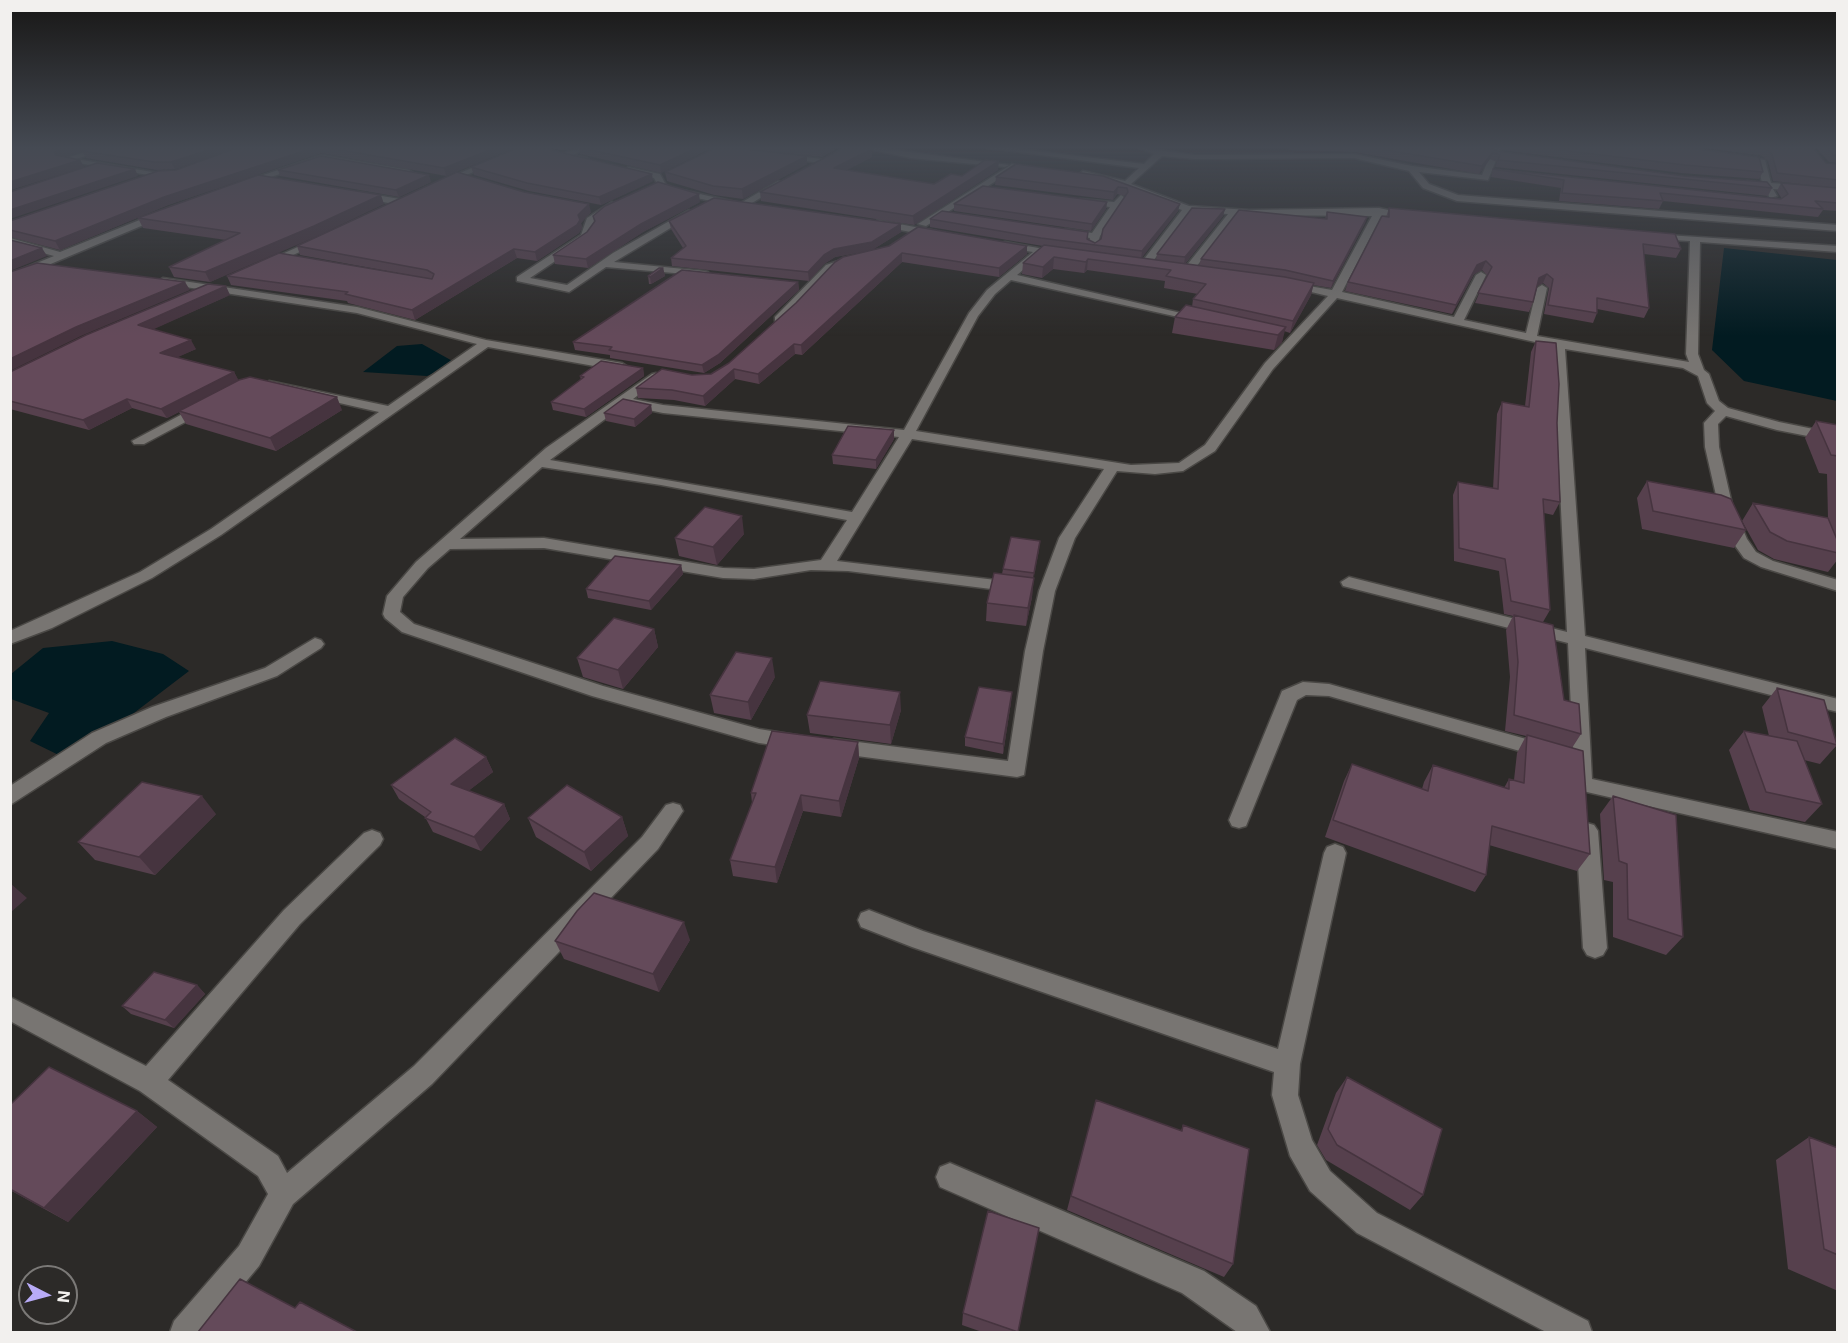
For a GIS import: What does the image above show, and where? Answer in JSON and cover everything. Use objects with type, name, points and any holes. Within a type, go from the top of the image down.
[{"type":"street","points":[[10,278],[48,264],[64,256],[63,254],[168,211]]},
{"type":"street","points":[[601,211],[590,220],[587,225],[590,228],[585,237],[521,279],[569,289],[647,236],[694,211]]},
{"type":"street","points":[[909,234],[943,211]]},
{"type":"street","points":[[1100,258],[1092,257],[1095,236],[1112,211]]},
{"type":"street","points":[[1146,263],[1187,211]]},
{"type":"street","points":[[1215,211],[1402,214]]},
{"type":"street","points":[[1740,211],[1782,214],[1787,224],[1838,228]]},
{"type":"street","points":[[1203,272],[1183,269],[1236,212]]},
{"type":"street","points":[[622,401],[663,409],[908,434],[1113,466],[1155,470],[1183,467],[1210,448],[1288,338],[1336,293],[1379,212]]},
{"type":"street","points":[[939,213],[961,216]]},
{"type":"street","points":[[870,222],[909,234],[947,236]]},
{"type":"street","points":[[1050,230],[1095,236]]},
{"type":"street","points":[[261,266],[331,236]]},
{"type":"street","points":[[1648,236],[1838,249]]},
{"type":"street","points":[[1695,240],[1692,354],[1698,369],[1703,374],[1713,403],[1723,411],[1777,426],[1838,438]]},
{"type":"street","points":[[10,241],[63,254]]},
{"type":"street","points":[[991,243],[1071,255]]},
{"type":"street","points":[[825,565],[908,434],[973,315],[991,292],[1040,251]]},
{"type":"street","points":[[282,257],[304,261]]},
{"type":"street","points":[[766,331],[806,286],[830,267],[840,261],[869,257]]},
{"type":"street","points":[[48,264],[62,268]]},
{"type":"street","points":[[604,264],[716,276]]},
{"type":"street","points":[[661,285],[681,272]]},
{"type":"street","points":[[1458,321],[1480,274]]},
{"type":"street","points":[[1010,277],[1214,321]]},
{"type":"street","points":[[189,296],[231,278]]},
{"type":"street","points":[[156,280],[357,310],[486,343],[666,375],[622,401],[538,462],[422,565],[395,596],[392,614],[408,628],[598,692],[759,736],[1017,770],[1034,651],[1047,591],[1067,538],[1113,466]]},
{"type":"street","points":[[1283,283],[1559,344],[1620,352],[1698,369]]},
{"type":"street","points":[[1531,338],[1542,288]]},
{"type":"street","points":[[555,355],[574,342]]},
{"type":"street","points":[[10,638],[46,624],[146,575],[216,532],[486,343]]},
{"type":"street","points":[[1559,344],[1595,948]]},
{"type":"street","points":[[256,384],[303,389],[389,410]]},
{"type":"street","points":[[139,441],[211,402]]},
{"type":"street","points":[[1723,411],[1711,423],[1712,447],[1725,504],[1739,540],[1750,555],[1767,564],[1838,586]]},
{"type":"street","points":[[538,462],[696,487],[856,517]]},
{"type":"street","points":[[446,544],[544,543],[723,573],[754,574],[825,565],[1047,591]]},
{"type":"street","points":[[1349,582],[1576,638],[1766,689],[1838,705]]},
{"type":"street","points":[[10,797],[20,780],[99,738],[159,712],[271,672],[303,654],[315,644]]},
{"type":"street","points":[[1239,820],[1289,696],[1303,688],[1329,690],[1584,762]]},
{"type":"street","points":[[1585,785],[1838,841]]},
{"type":"street","points":[[185,1332],[249,1256],[283,1194],[423,1075],[650,843],[673,811]]},
{"type":"street","points":[[149,1082],[292,917],[372,839]]},
{"type":"street","points":[[1335,853],[1287,1064],[1285,1095],[1300,1146],[1320,1181],[1367,1223],[1577,1332]]},
{"type":"street","points":[[869,920],[920,940],[1287,1064]]},
{"type":"street","points":[[10,1008],[149,1082],[268,1166],[283,1194]]},
{"type":"street","points":[[950,1177],[1193,1282],[1245,1317],[1255,1332]]},
{"type":"water","points":[[1724,248],[1837,260],[1837,401],[1744,381],[1712,350]]},
{"type":"water","points":[[422,344],[456,363],[427,376],[363,372],[397,346]]},
{"type":"water","points":[[112,641],[163,654],[189,671],[71,761],[30,741],[49,713],[11,699],[11,674],[43,648]]},
{"type":"building","points":[[41,211],[130,211],[55,241],[10,230],[10,221]]},
{"type":"building","points":[[158,211],[347,211],[205,272],[169,267],[240,233],[138,218]]},
{"type":"building","points":[[373,211],[582,211],[578,215],[580,220],[577,225],[535,252],[514,249],[412,310],[345,294],[348,292],[227,276],[279,253],[432,279],[434,274],[427,270],[297,246]]},
{"type":"building","points":[[599,211],[667,211],[586,259],[553,255],[587,232],[595,221],[593,216]]},
{"type":"building","points":[[689,211],[805,211],[901,224],[872,242],[834,249],[824,255],[808,272],[671,258],[686,246],[669,221]]},
{"type":"building","points":[[879,211],[921,211],[913,216]]},
{"type":"building","points":[[942,211],[1088,232],[1087,239],[1095,243],[1101,239],[1103,229],[1115,211],[1175,211],[1142,251],[1041,238],[930,219]]},
{"type":"building","points":[[1000,211],[1101,211],[1092,224]]},
{"type":"building","points":[[1190,211],[1224,211],[1185,257],[1157,254]]},
{"type":"building","points":[[1238,211],[1327,219],[1327,212],[1367,217],[1333,281],[1285,270],[1201,259]]},
{"type":"building","points":[[1389,211],[1418,211],[1675,234],[1681,249],[1643,244],[1649,308],[1597,298],[1597,313],[1548,305],[1553,279],[1547,274],[1539,278],[1533,302],[1478,293],[1492,267],[1486,261],[1477,265],[1456,305],[1348,282],[1382,216],[1389,217]]},
{"type":"building","points":[[918,227],[1027,246],[999,268],[902,253],[801,345],[794,344],[758,374],[734,369],[703,396],[672,390],[636,388],[662,369],[692,375],[711,374],[729,363],[796,303],[835,262],[843,257],[889,246]]},
{"type":"building","points":[[10,240],[42,248],[10,261]]},
{"type":"building","points":[[1044,245],[1285,277],[1314,283],[1293,321],[1193,299],[1206,284],[1166,276],[1171,270],[1054,257],[1043,267],[1023,263]]},
{"type":"building","points":[[37,263],[185,282],[76,327],[10,359],[10,272]]},
{"type":"building","points":[[659,268],[663,268],[650,277],[648,276]]},
{"type":"building","points":[[682,270],[798,282],[718,355],[702,365],[609,350],[612,347],[573,342]]},
{"type":"building","points":[[208,284],[226,286],[138,325],[191,340],[160,353],[234,372],[161,409],[127,399],[83,420],[10,401],[10,372],[86,335]]},
{"type":"building","points":[[1186,305],[1286,327],[1278,335],[1175,317]]},
{"type":"building","points":[[1536,341],[1556,343],[1559,384],[1557,423],[1560,502],[1543,499],[1550,610],[1511,601],[1505,559],[1459,548],[1458,482],[1498,489],[1502,402],[1529,407]]},
{"type":"building","points":[[601,361],[643,368],[584,409],[551,402],[584,377],[580,376]]},
{"type":"building","points":[[250,377],[337,397],[270,438],[179,411],[239,380]]},
{"type":"building","points":[[623,399],[651,405],[634,419],[604,413]]},
{"type":"building","points":[[1816,421],[1838,425],[1838,456],[1831,455]]},
{"type":"building","points":[[848,426],[894,430],[876,460],[832,455]]},
{"type":"building","points":[[1647,481],[1721,495],[1731,499],[1746,530],[1653,511]]},
{"type":"building","points":[[1753,503],[1828,518],[1838,542],[1838,553],[1787,541],[1770,532]]},
{"type":"building","points":[[705,507],[742,516],[713,547],[675,538]]},
{"type":"building","points":[[1011,537],[1040,541],[1034,573],[1003,569]]},
{"type":"building","points":[[615,556],[681,565],[649,601],[586,589]]},
{"type":"building","points":[[994,573],[1034,578],[1028,608],[987,603]]},
{"type":"building","points":[[1514,615],[1553,625],[1564,700],[1579,704],[1581,734],[1514,715],[1518,662]]},
{"type":"building","points":[[614,618],[654,629],[618,670],[577,658]]},
{"type":"building","points":[[736,652],[772,658],[748,702],[710,695]]},
{"type":"building","points":[[820,681],[900,692],[890,725],[807,715]]},
{"type":"building","points":[[979,687],[1012,692],[1003,744],[965,737]]},
{"type":"building","points":[[1777,688],[1824,700],[1837,745],[1788,732]]},
{"type":"building","points":[[772,731],[858,742],[839,801],[801,795],[775,867],[730,860],[756,793],[751,793]]},
{"type":"building","points":[[1744,731],[1797,741],[1822,804],[1766,792]]},
{"type":"building","points":[[1527,735],[1583,751],[1590,854],[1492,826],[1486,875],[1333,820],[1352,764],[1428,791],[1433,765],[1509,789],[1509,779],[1524,783]]},
{"type":"building","points":[[455,738],[486,757],[451,784],[504,804],[474,837],[425,818],[431,812],[391,785]]},
{"type":"building","points":[[142,782],[202,796],[139,857],[78,842]]},
{"type":"building","points":[[567,785],[622,817],[584,852],[528,818]]},
{"type":"building","points":[[1613,796],[1676,815],[1683,937],[1628,919],[1627,864],[1619,861]]},
{"type":"building","points":[[594,893],[684,922],[653,974],[555,941],[577,911]]},
{"type":"building","points":[[154,972],[197,985],[165,1020],[122,1006]]},
{"type":"building","points":[[49,1067],[137,1111],[44,1208],[10,1189],[10,1105]]},
{"type":"building","points":[[1347,1077],[1442,1129],[1423,1195],[1337,1145],[1328,1129]]},
{"type":"building","points":[[1096,1100],[1182,1131],[1183,1125],[1249,1149],[1233,1264],[1071,1196]]},
{"type":"building","points":[[1809,1137],[1838,1148],[1838,1255],[1824,1249]]},
{"type":"building","points":[[988,1211],[1039,1228],[1018,1332],[963,1313]]},
{"type":"building","points":[[240,1279],[295,1308],[300,1302],[357,1332],[198,1332]]}]
